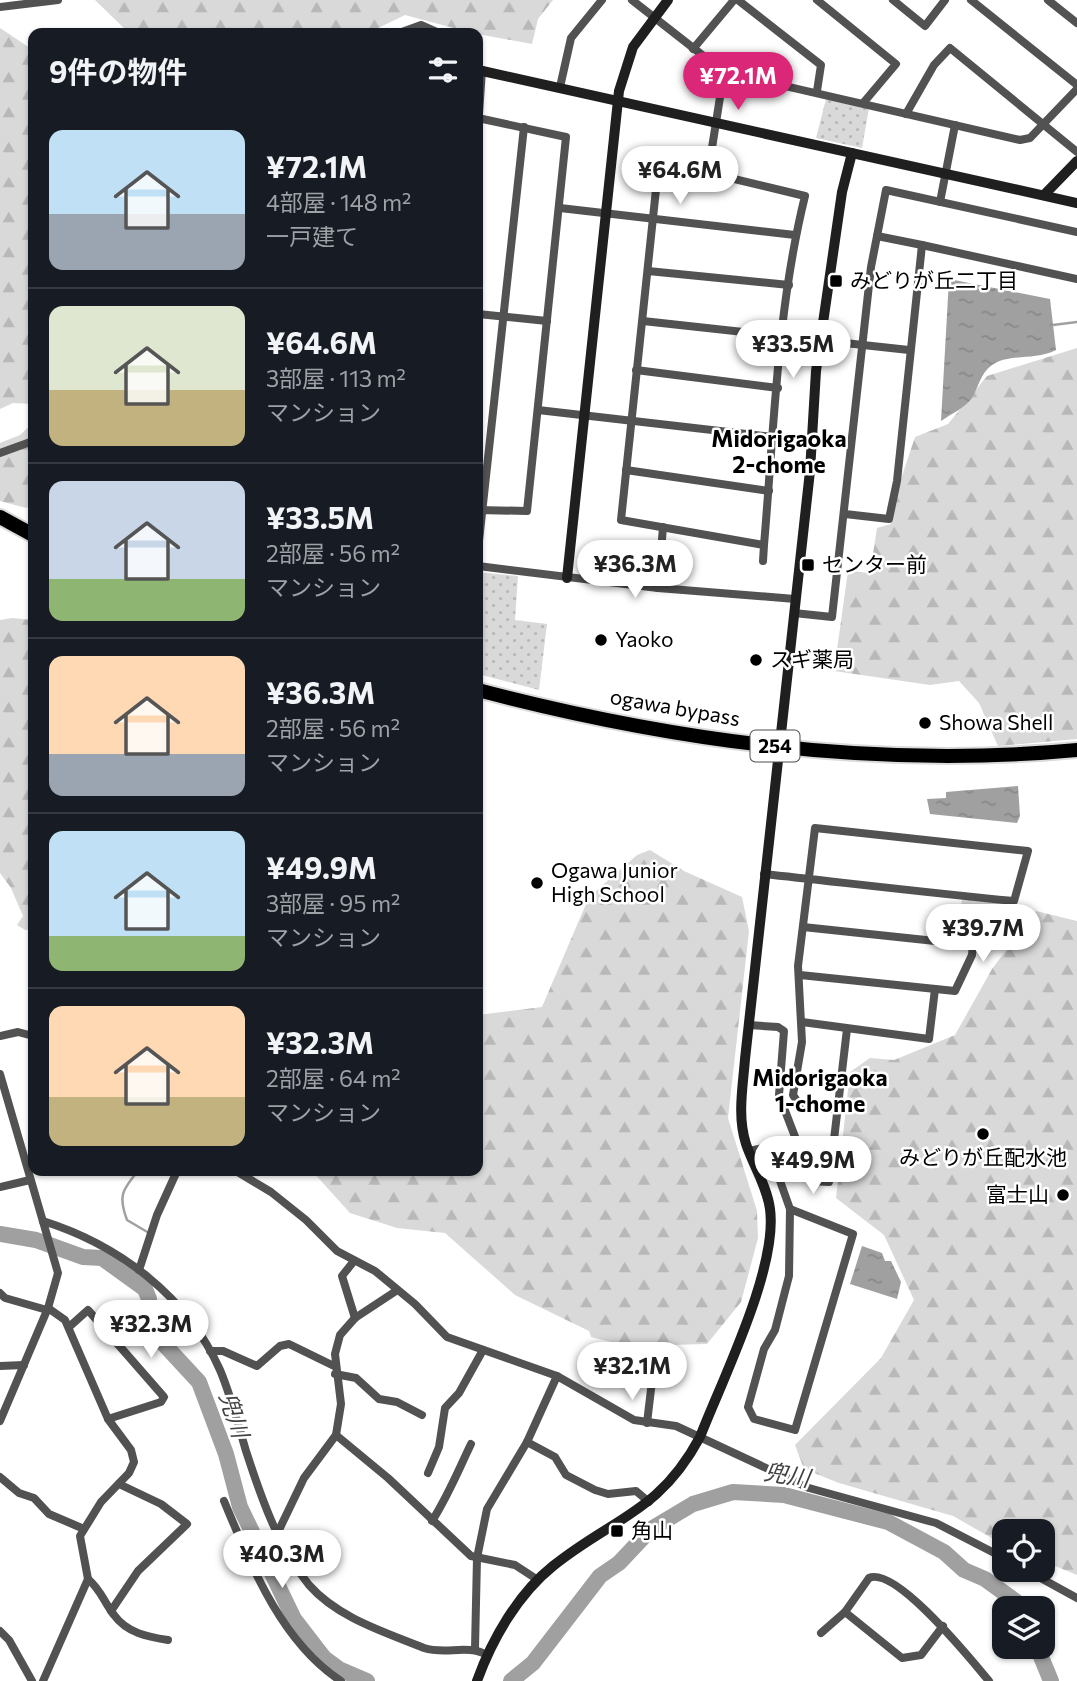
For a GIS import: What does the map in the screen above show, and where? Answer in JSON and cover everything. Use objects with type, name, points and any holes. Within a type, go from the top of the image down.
[{"type":"highway","points":[[0,517],[28,532]]},
{"type":"highway","name":"ogawa bypass","points":[[483,691],[652,727],[780,747],[897,757],[961,758],[1077,750]]},
{"type":"street","points":[[0,6],[58,0]]},
{"type":"street","points":[[560,87],[570,38],[602,0]]},
{"type":"street","points":[[632,0],[724,72],[817,91],[955,125],[1020,139],[1030,138],[1077,87],[971,0]]},
{"type":"street","points":[[567,578],[582,413],[617,101],[624,67],[633,47],[668,0]]},
{"type":"street","points":[[693,49],[736,0],[821,65],[817,91]]},
{"type":"street","points":[[817,0],[896,64],[864,102]]},
{"type":"street","points":[[893,0],[925,26],[945,0]]},
{"type":"street","points":[[1048,0],[1077,23]]},
{"type":"street","points":[[906,114],[934,65],[950,48],[1044,122],[1077,152]]},
{"type":"street","points":[[483,71],[1077,203]]},
{"type":"street","points":[[708,173],[724,72]]},
{"type":"street","points":[[483,119],[566,137],[527,511],[483,511]]},
{"type":"street","points":[[940,202],[955,125]]},
{"type":"street","points":[[483,487],[524,127]]},
{"type":"street","points":[[477,1681],[487,1656],[511,1614],[537,1580],[570,1553],[649,1502],[676,1475],[700,1437],[766,1266],[771,1233],[770,1206],[749,1151],[741,1117],[821,340],[841,202],[852,153]]},
{"type":"street","points":[[1044,195],[1077,161]]},
{"type":"street","points":[[763,561],[782,335],[796,235],[805,196],[659,162],[621,520],[764,545]]},
{"type":"street","points":[[794,613],[832,617],[877,236],[886,190],[1077,232]]},
{"type":"street","points":[[560,208],[796,235]]},
{"type":"street","points":[[877,236],[1077,279]]},
{"type":"street","points":[[845,514],[889,519],[897,481],[922,246]]},
{"type":"street","points":[[648,271],[789,285]]},
{"type":"street","points":[[483,314],[547,321]]},
{"type":"street","points":[[643,321],[909,350]]},
{"type":"street","points":[[636,370],[778,387]]},
{"type":"street","points":[[538,410],[774,437]]},
{"type":"street","points":[[0,453],[28,443]]},
{"type":"street","points":[[626,470],[769,491]]},
{"type":"street","points":[[658,588],[663,527]]},
{"type":"street","points":[[483,567],[658,588],[795,598]]},
{"type":"street","points":[[764,874],[809,879],[1014,901],[1028,852],[814,828],[809,879],[803,927],[800,975],[801,1054],[793,1095],[799,1104],[839,1110]]},
{"type":"street","points":[[800,975],[955,991],[960,986],[961,973],[972,955],[973,945],[803,927]]},
{"type":"street","points":[[802,1023],[929,1039],[935,989]]},
{"type":"street","points":[[750,1025],[778,1027],[784,1031],[779,1095],[813,1181],[829,1182],[847,1029]]},
{"type":"street","points":[[0,1036],[18,1032],[28,1035]]},
{"type":"street","points":[[0,1074],[28,1162]]},
{"type":"street","points":[[749,1151],[768,1147],[790,1209],[789,1276],[775,1330],[764,1349],[748,1406],[754,1419],[795,1430],[853,1234],[790,1209]]},
{"type":"street","points":[[0,1421],[48,1309],[57,1280],[57,1267],[30,1176]]},
{"type":"street","points":[[139,1270],[157,1215],[175,1176]]},
{"type":"street","points":[[244,1176],[271,1192],[306,1220],[337,1251],[375,1272],[415,1304],[447,1337],[557,1376],[634,1420],[676,1426],[810,1488],[936,1523],[992,1552]]},
{"type":"street","points":[[0,1187],[30,1180]]},
{"type":"street","points":[[43,1222],[85,1236],[139,1270],[173,1300],[210,1351],[227,1390],[257,1484],[278,1532],[309,1584],[324,1600],[351,1617],[432,1651],[475,1648],[487,1656]]},
{"type":"street","points":[[354,1261],[342,1276],[355,1318]]},
{"type":"street","points":[[278,1532],[304,1478],[335,1435],[341,1405],[335,1370],[337,1341],[355,1318],[396,1291]]},
{"type":"street","points":[[1,1296],[60,1314],[69,1327],[108,1419],[131,1450],[134,1462],[129,1473],[101,1502],[84,1529],[80,1545],[88,1579],[102,1591],[111,1611],[121,1622],[143,1636],[168,1640]]},
{"type":"street","points":[[69,1327],[88,1310],[164,1397],[161,1402],[108,1419]]},
{"type":"street","points":[[210,1351],[223,1352],[257,1366],[280,1346],[289,1344],[335,1370],[356,1378],[379,1399],[397,1402],[422,1415]]},
{"type":"street","points":[[428,1473],[439,1447],[445,1408],[459,1393],[483,1350]]},
{"type":"street","points":[[647,1423],[654,1364],[656,1358],[668,1352]]},
{"type":"street","points":[[0,1366],[24,1365]]},
{"type":"street","points":[[475,1648],[477,1558],[488,1509],[527,1442],[557,1376]]},
{"type":"street","points":[[335,1435],[388,1478],[432,1521],[477,1558],[515,1565],[537,1580]]},
{"type":"street","points":[[527,1442],[555,1457],[566,1475],[607,1494],[636,1491],[649,1502]]},
{"type":"street","points":[[432,1521],[448,1496],[450,1483],[471,1444]]},
{"type":"street","points":[[0,1477],[19,1493],[34,1498],[49,1514],[84,1529]]},
{"type":"street","points":[[111,1611],[138,1571],[187,1524],[161,1504],[119,1484]]},
{"type":"street","points":[[224,1501],[238,1537],[284,1621],[312,1658],[341,1681]]},
{"type":"street","points":[[821,1633],[845,1612],[855,1595],[874,1575],[883,1578],[934,1615],[989,1681]]},
{"type":"street","points":[[43,1681],[88,1579]]},
{"type":"street","points":[[1048,1582],[1077,1598]]},
{"type":"street","points":[[845,1612],[902,1658],[920,1655],[943,1626]]},
{"type":"street","points":[[0,1631],[9,1640],[33,1681]]},
{"type":"green space","points":[[95,0],[553,0],[538,19],[532,44],[483,35],[483,28],[453,28],[405,15],[378,28],[124,28]]},
{"type":"green space","points":[[0,28],[28,47],[28,404],[13,403],[0,409]]},
{"type":"green space","points":[[826,99],[869,108],[862,148],[816,138]]},
{"type":"green space","points":[[1077,348],[1077,739],[998,746],[979,703],[959,681],[930,685],[834,671],[848,571],[870,573],[877,528],[891,524],[900,482],[915,437],[948,424],[987,376]]},
{"type":"green space","points":[[28,428],[26,508],[0,501],[0,443],[20,435]]},
{"type":"green space","points":[[483,572],[518,576],[515,620],[547,624],[539,690],[483,675]]},
{"type":"green space","points":[[0,620],[28,620],[28,930],[25,930],[17,925],[23,916],[11,888],[0,873]]},
{"type":"green space","points":[[650,850],[684,871],[742,897],[749,931],[728,1118],[757,1211],[758,1238],[741,1302],[707,1344],[669,1345],[653,1352],[591,1337],[589,1331],[515,1295],[445,1233],[397,1228],[350,1213],[317,1176],[483,1176],[483,1014],[542,1007],[589,897],[637,855]]},
{"type":"green space","points":[[962,899],[1026,906],[1025,917],[1002,944],[957,939]]},
{"type":"green space","points":[[1036,911],[1077,921],[1077,1575],[1055,1566],[1055,1519],[992,1519],[992,1538],[953,1516],[839,1483],[804,1469],[795,1445],[881,1358],[914,1300],[884,1235],[836,1198],[850,1072],[870,1058],[894,1060],[955,1035],[992,969]]},
{"type":"water","points":[[949,279],[1050,299],[1056,350],[1006,359],[992,365],[982,376],[969,402],[941,421]]},
{"type":"water","points":[[1018,786],[1020,816],[1017,823],[930,814],[927,799],[946,798],[946,792]]},
{"type":"water","points":[[862,1246],[882,1253],[885,1261],[891,1261],[901,1282],[897,1299],[850,1284]]},
{"type":"waterway","points":[[1053,325],[1077,322]]},
{"type":"waterway","points":[[134,1176],[123,1194],[123,1205],[127,1220],[149,1233]]},
{"type":"waterway","name":"兜川","points":[[0,1234],[36,1240],[83,1257],[102,1258],[145,1289],[149,1299],[149,1323],[161,1341],[199,1382],[226,1454],[240,1507],[294,1619],[324,1658],[339,1669],[367,1681]]},
{"type":"waterway","name":"兜川","points":[[511,1681],[533,1663],[600,1576],[619,1563],[651,1529],[693,1504],[733,1492],[784,1495],[888,1522],[944,1552],[964,1570],[985,1579],[1008,1596]]},
{"type":"waterway","name":"兜川","points":[[1042,1659],[1051,1681]]},
{"type":"place","name":"みどりが丘二丁目","points":[[836,281]]},
{"type":"place","name":"センター前","points":[[808,565]]},
{"type":"place","name":"Yaoko","points":[[601,640]]},
{"type":"place","name":"スギ薬局","points":[[756,660]]},
{"type":"place","name":"Showa Shell","points":[[925,723]]},
{"type":"place","name":"Ogawa Junior High School","points":[[537,883]]},
{"type":"place","name":"みどりが丘配水池","points":[[983,1134]]},
{"type":"place","name":"富士山","points":[[1063,1195]]},
{"type":"place","name":"角山","points":[[617,1531]]},
{"type":"district","name":"Midorigaoka 2-chome","points":[[779,452]]},
{"type":"district","name":"Midorigaoka 1-chome","points":[[820,1091]]}]
